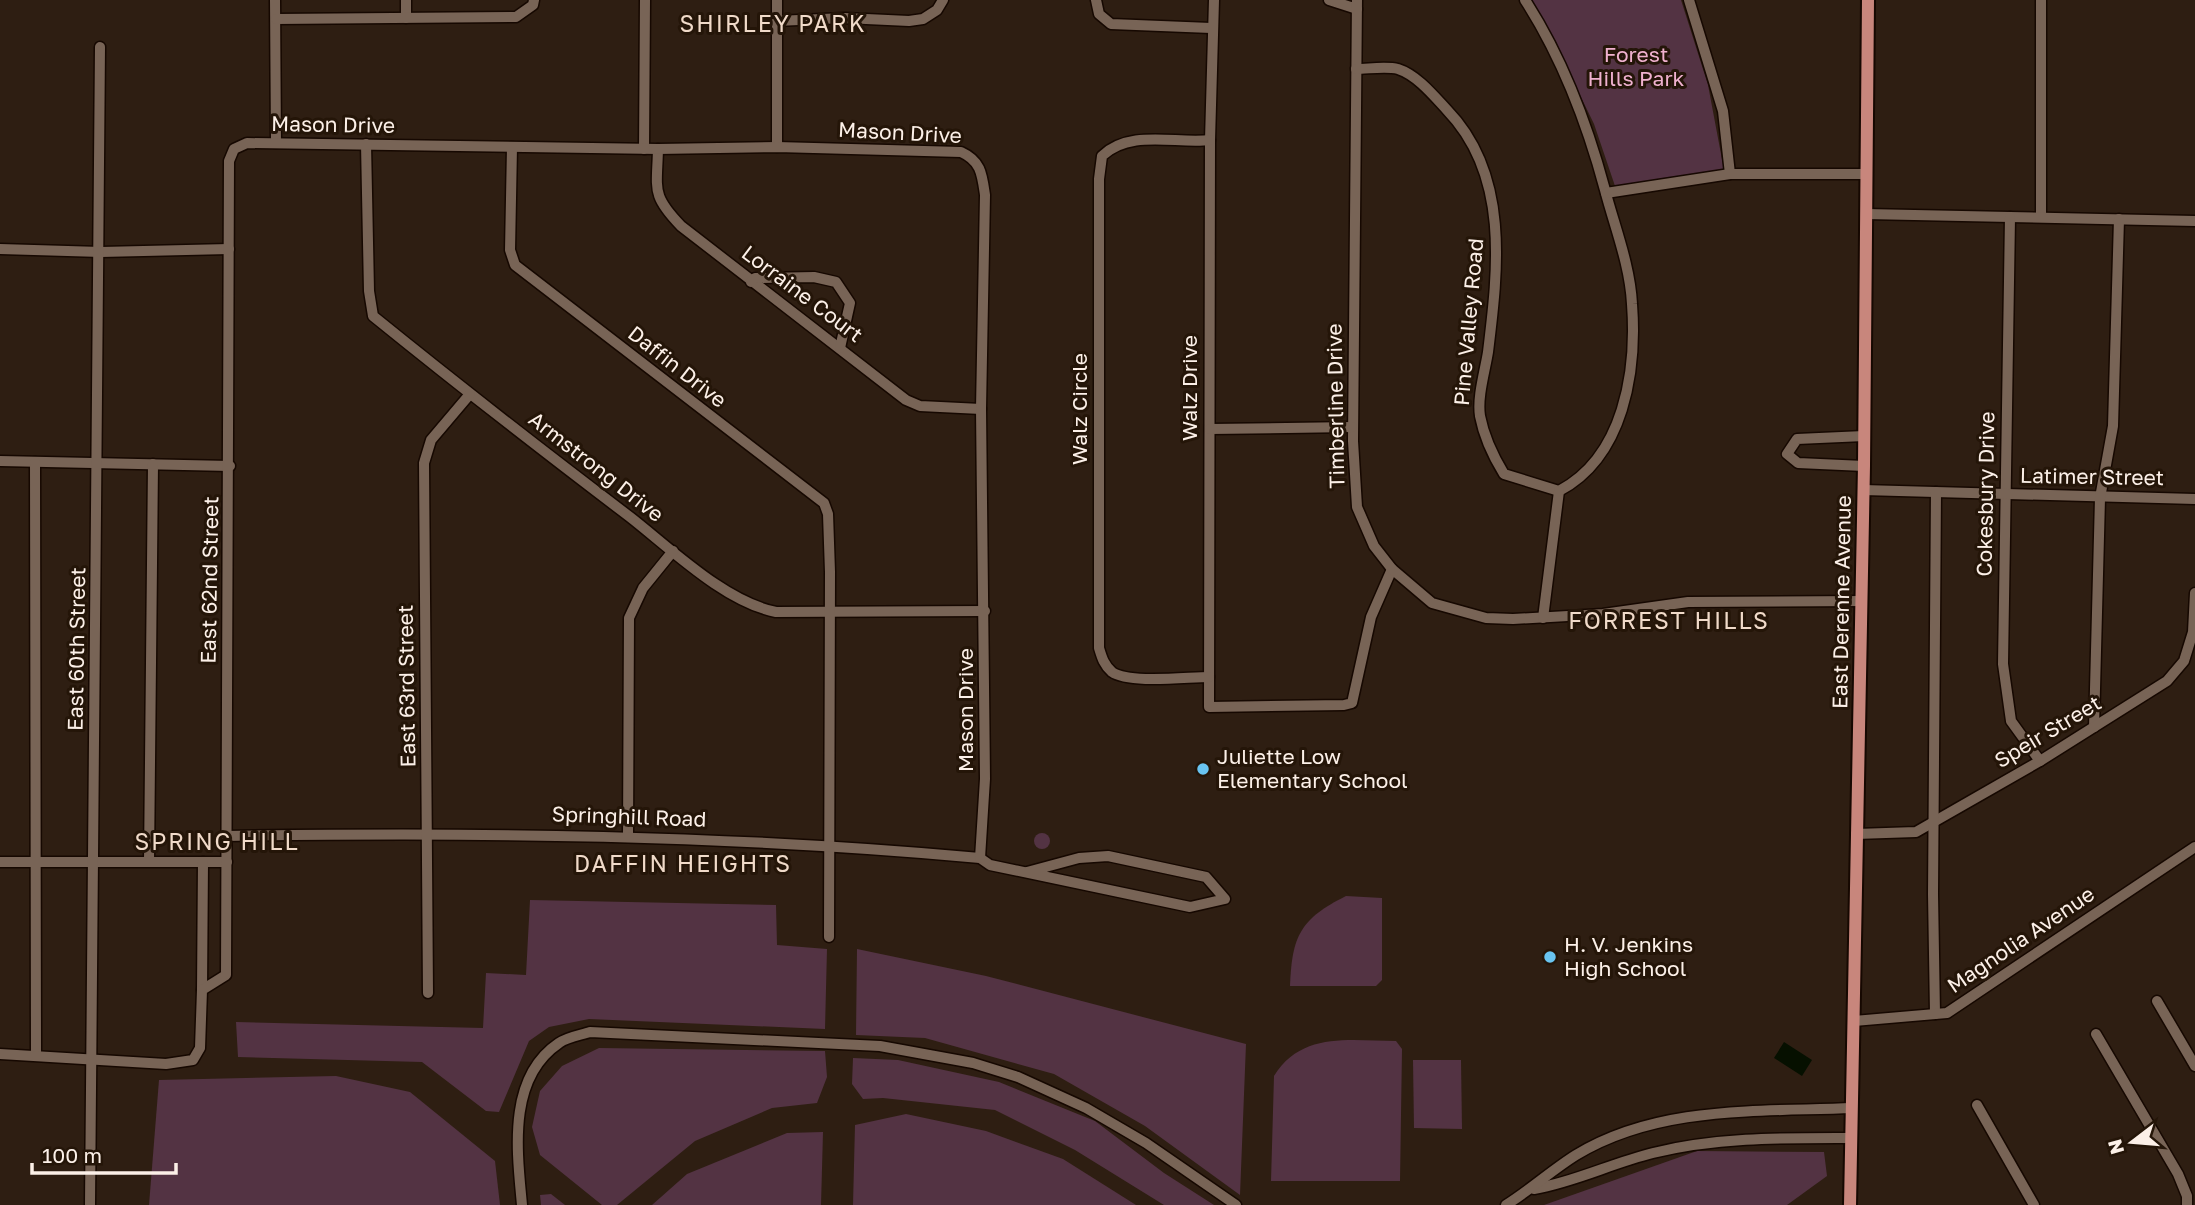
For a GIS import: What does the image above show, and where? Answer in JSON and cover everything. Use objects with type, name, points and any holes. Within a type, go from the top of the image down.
[{"type":"main road","name":"East Derenne Avenue","points":[[1850,1205],[1862,601],[1868,0]]},
{"type":"street","points":[[275,0],[276,143]]},
{"type":"street","points":[[406,0],[406,18]]},
{"type":"street","points":[[276,19],[516,18],[533,5],[534,0]]},
{"type":"street","points":[[644,149],[645,0]]},
{"type":"street","points":[[776,0],[777,146]]},
{"type":"street","points":[[776,21],[923,19],[937,10],[943,0]]},
{"type":"street","points":[[1096,0],[1098,14],[1111,24],[1211,28]]},
{"type":"street","name":"Walz Drive","points":[[1214,0],[1211,28],[1210,140],[1209,707],[1352,703],[1371,617],[1392,569]]},
{"type":"street","points":[[1329,0],[1357,4]]},
{"type":"street","points":[[1525,0],[1573,91],[1592,139],[1619,233],[1632,302],[1633,340],[1627,394],[1614,433],[1601,455],[1586,474],[1559,491],[1543,618]]},
{"type":"street","points":[[1689,0],[1723,111],[1730,174]]},
{"type":"street","points":[[2041,0],[2041,217]]},
{"type":"street","name":"Timberline Drive","points":[[1357,4],[1352,427],[1357,507],[1374,546],[1392,569],[1432,603],[1486,618],[1543,618],[1688,603],[1862,601]]},
{"type":"street","name":"East 60th Street","points":[[90,1205],[101,252],[100,47]]},
{"type":"street","name":"Pine Valley Road","points":[[1356,69],[1399,69],[1427,89],[1455,118],[1487,176],[1496,227],[1495,295],[1480,413],[1491,454],[1504,474],[1559,491]]},
{"type":"street","name":"Walz Circle","points":[[1209,677],[1127,678],[1114,673],[1103,663],[1100,648],[1099,179],[1102,156],[1116,146],[1161,139],[1210,140]]},
{"type":"street","name":"Mason Drive","points":[[247,143],[644,149],[777,146],[961,152],[974,158],[981,169],[985,195],[981,409],[985,779],[980,858]]},
{"type":"street","name":"East 62nd Street","points":[[202,990],[226,975],[230,466],[229,161],[234,149],[247,143]]},
{"type":"street","name":"Armstrong Drive","points":[[366,144],[369,291],[373,316],[673,551],[739,600],[776,612],[985,611]]},
{"type":"street","name":"Daffin Drive","points":[[512,147],[510,250],[515,265],[824,503],[828,514],[830,612]]},
{"type":"street","name":"Lorraine Court","points":[[658,149],[657,194],[660,204],[681,226],[906,400],[920,406],[981,409]]},
{"type":"street","points":[[1606,194],[1730,174],[1866,174]]},
{"type":"street","points":[[1866,214],[2195,221]]},
{"type":"street","name":"Cokesbury Drive","points":[[2010,216],[2003,664],[2011,721],[2040,761]]},
{"type":"street","points":[[2094,727],[2100,498],[2113,426],[2119,219]]},
{"type":"street","points":[[0,249],[101,252],[229,250]]},
{"type":"street","points":[[751,282],[755,278],[814,276],[836,282],[850,303],[840,348]]},
{"type":"street","name":"East 63rd Street","points":[[428,993],[429,833],[424,463],[431,440],[470,394]]},
{"type":"street","points":[[1210,429],[1352,427]]},
{"type":"street","points":[[1864,436],[1797,439],[1787,454],[1798,463],[1864,466]]},
{"type":"street","points":[[0,461],[230,466]]},
{"type":"street","points":[[35,462],[38,618],[36,1055]]},
{"type":"street","points":[[149,861],[153,464]]},
{"type":"street","name":"Latimer Street","points":[[1863,490],[2195,499]]},
{"type":"street","points":[[1936,492],[1933,894],[1936,1014]]},
{"type":"street","points":[[628,835],[629,618],[643,588],[673,551]]},
{"type":"street","name":"Speir Street","points":[[1856,834],[1916,832],[2040,761],[2167,681],[2184,661],[2193,632],[2195,593]]},
{"type":"street","points":[[829,937],[830,612]]},
{"type":"street","name":"Springhill Road","points":[[226,836],[429,833],[628,835],[831,844],[980,858],[990,864],[1027,872],[1190,907],[1225,899],[1206,877],[1108,856],[1079,858],[1027,872]]},
{"type":"street","name":"Magnolia Avenue","points":[[1854,1021],[1947,1013],[2195,847]]},
{"type":"street","points":[[0,862],[227,862]]},
{"type":"street","points":[[0,1054],[166,1064],[192,1060],[200,1048],[202,862]]},
{"type":"street","points":[[2157,1001],[2195,1066]]},
{"type":"street","points":[[522,1205],[519,1133],[523,1091],[537,1065],[560,1042],[590,1032],[880,1046],[973,1063],[1018,1077],[1086,1108],[1146,1143],[1236,1205]]},
{"type":"street","points":[[2096,1034],[2178,1174],[2187,1196],[2187,1205]]},
{"type":"street","points":[[1977,1105],[2034,1205]]},
{"type":"street","points":[[1506,1205],[1576,1155],[1619,1136],[1676,1118],[1852,1108]]},
{"type":"street","points":[[1530,1190],[1650,1153],[1694,1144],[1747,1138],[1851,1138]]},
{"type":"green space","name":"Forest Hills Park","points":[[1528,0],[1681,0],[1708,85],[1724,170],[1615,186],[1594,124],[1562,58]]},
{"type":"green space","points":[[1039,833],[1045,833],[1050,841],[1048,847],[1039,849],[1034,844],[1034,838]]},
{"type":"green space","points":[[1346,896],[1382,898],[1382,980],[1376,986],[1290,986],[1293,954],[1302,931],[1318,913]]},
{"type":"green space","points":[[530,900],[776,905],[777,945],[827,949],[825,1029],[589,1019],[549,1027],[529,1041],[499,1112],[486,1111],[422,1062],[238,1057],[236,1022],[483,1028],[486,973],[526,975]]},
{"type":"green space","points":[[857,949],[986,976],[1246,1044],[1240,1195],[1145,1126],[1054,1074],[925,1038],[856,1035]]},
{"type":"green space","points":[[1396,1041],[1402,1049],[1400,1181],[1271,1181],[1274,1076],[1285,1062],[1313,1045],[1328,1042]]},
{"type":"green space","points":[[599,1048],[825,1051],[827,1077],[817,1103],[772,1108],[695,1141],[617,1205],[602,1205],[540,1155],[532,1127],[540,1091],[562,1066]]},
{"type":"green space","points":[[853,1058],[898,1060],[999,1082],[1095,1121],[1164,1173],[1214,1205],[1164,1205],[1075,1150],[995,1110],[883,1098],[863,1099],[852,1084]]},
{"type":"green space","points":[[1413,1060],[1461,1060],[1462,1129],[1414,1128]]},
{"type":"green space","points":[[336,1076],[410,1092],[495,1161],[500,1205],[149,1205],[159,1080]]},
{"type":"green space","points":[[906,1114],[986,1131],[1063,1159],[1136,1205],[853,1205],[855,1125]]},
{"type":"green space","points":[[823,1132],[821,1205],[652,1205],[687,1174],[787,1133]]},
{"type":"green space","points":[[1697,1151],[1824,1152],[1827,1176],[1787,1205],[1544,1205]]},
{"type":"green space","points":[[551,1194],[565,1205],[541,1205],[540,1195]]},
{"type":"shaded area","points":[[1784,1042],[1812,1060],[1802,1076],[1774,1058]]},
{"type":"place","name":"Juliette Low Elementary School","points":[[1203,769]]},
{"type":"place","name":"H. V. Jenkins High School","points":[[1550,957]]},
{"type":"district","name":"SHIRLEY PARK","points":[[773,24]]},
{"type":"district","name":"FORREST HILLS","points":[[1669,621]]},
{"type":"district","name":"SPRING HILL","points":[[217,842]]},
{"type":"district","name":"DAFFIN HEIGHTS","points":[[683,864]]}]
